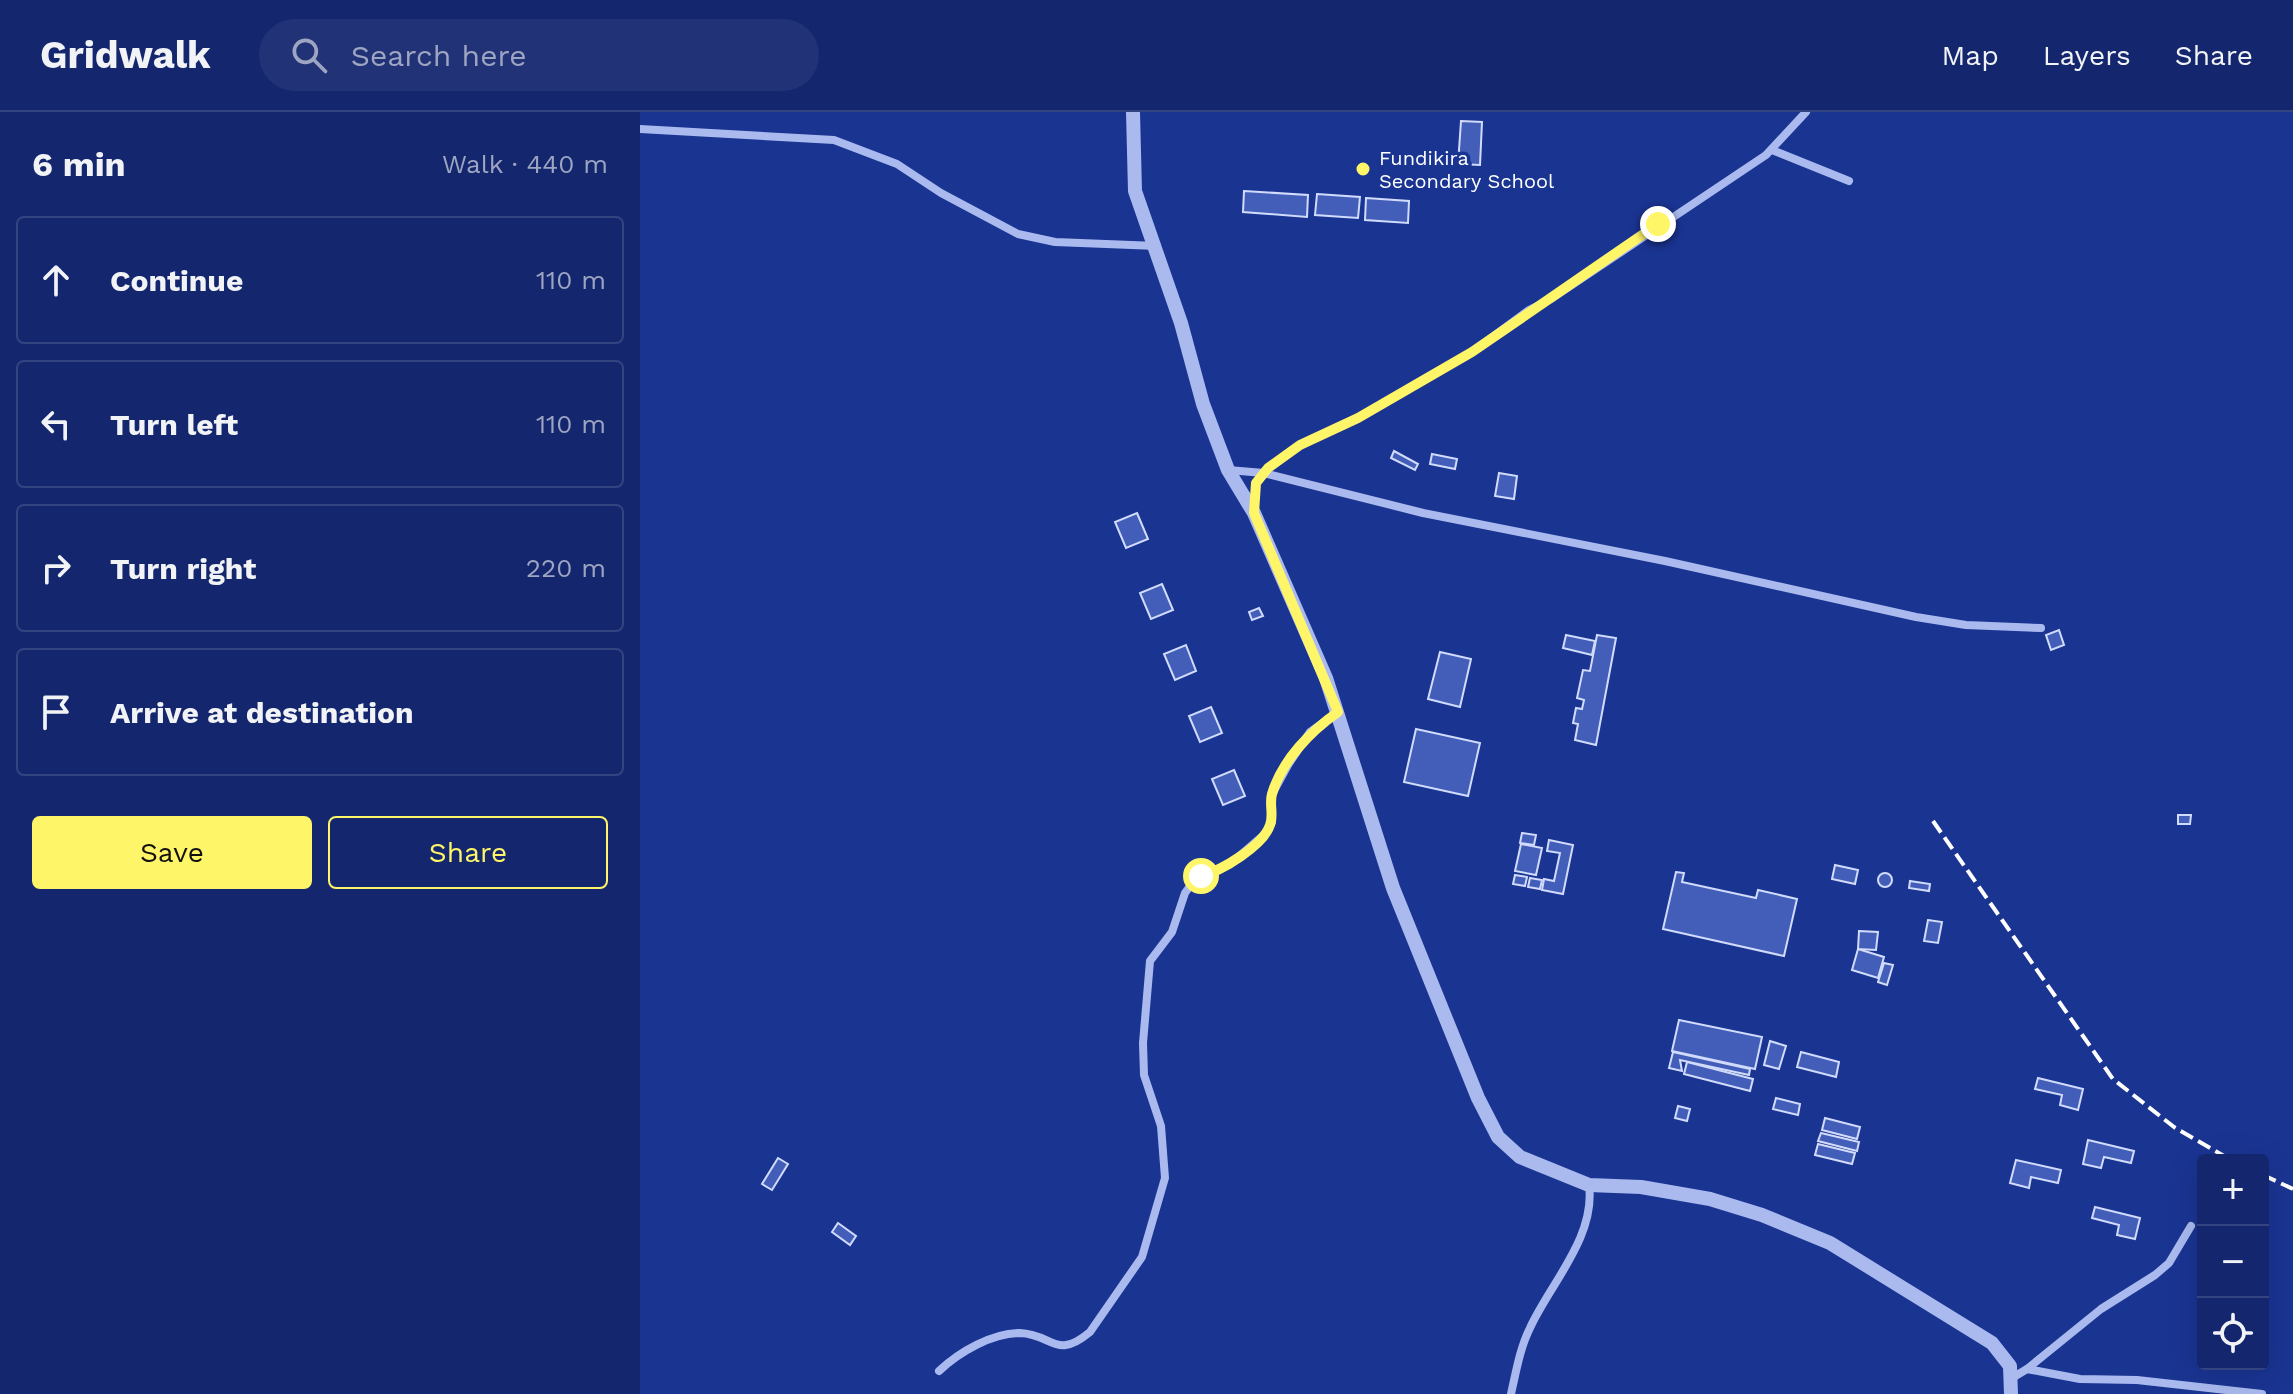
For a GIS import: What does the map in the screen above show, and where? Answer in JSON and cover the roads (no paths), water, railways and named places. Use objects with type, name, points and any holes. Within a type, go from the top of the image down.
[{"type":"street","points":[[1133,112],[1135,191],[1157,246],[1203,404],[1228,470],[1254,513],[1338,712],[1393,888],[1472,1084],[1498,1137],[1520,1157],[1589,1185],[1641,1187],[1710,1199],[1762,1215],[1830,1243],[1981,1336],[2001,1353],[2012,1378],[2011,1394]]},
{"type":"street","points":[[1254,513],[1256,483],[1300,445],[1358,418],[1472,352],[1517,318],[1551,299],[1772,150],[1806,112]]},
{"type":"street","points":[[640,129],[834,140],[897,164],[941,193],[1018,234],[1055,242],[1157,246]]},
{"type":"street","points":[[1772,150],[1849,181]]},
{"type":"street","points":[[1228,470],[1264,473],[1423,513],[1665,561],[1916,617],[1966,625],[2041,628]]},
{"type":"street","points":[[939,1371],[974,1348],[1005,1335],[1033,1335],[1060,1347],[1078,1342],[1090,1332],[1142,1257],[1165,1178],[1166,1157],[1161,1126],[1144,1075],[1143,1043],[1150,961],[1172,932],[1193,882],[1229,865],[1266,833],[1272,822],[1271,796],[1288,765],[1310,732],[1338,712]]},
{"type":"street","points":[[1511,1394],[1529,1329],[1558,1280],[1586,1216],[1589,1185]]},
{"type":"street","points":[[2012,1378],[2101,1309],[2155,1275],[2169,1263],[2191,1226]]},
{"type":"street","points":[[2027,1369],[2080,1379],[2137,1380],[2262,1394]]},
{"type":"railway","points":[[1933,821],[2113,1079],[2174,1127],[2221,1154]]},
{"type":"railway","points":[[2269,1178],[2293,1189]]},
{"type":"place","name":"Fundikira Secondary School","points":[[1363,169]]}]
